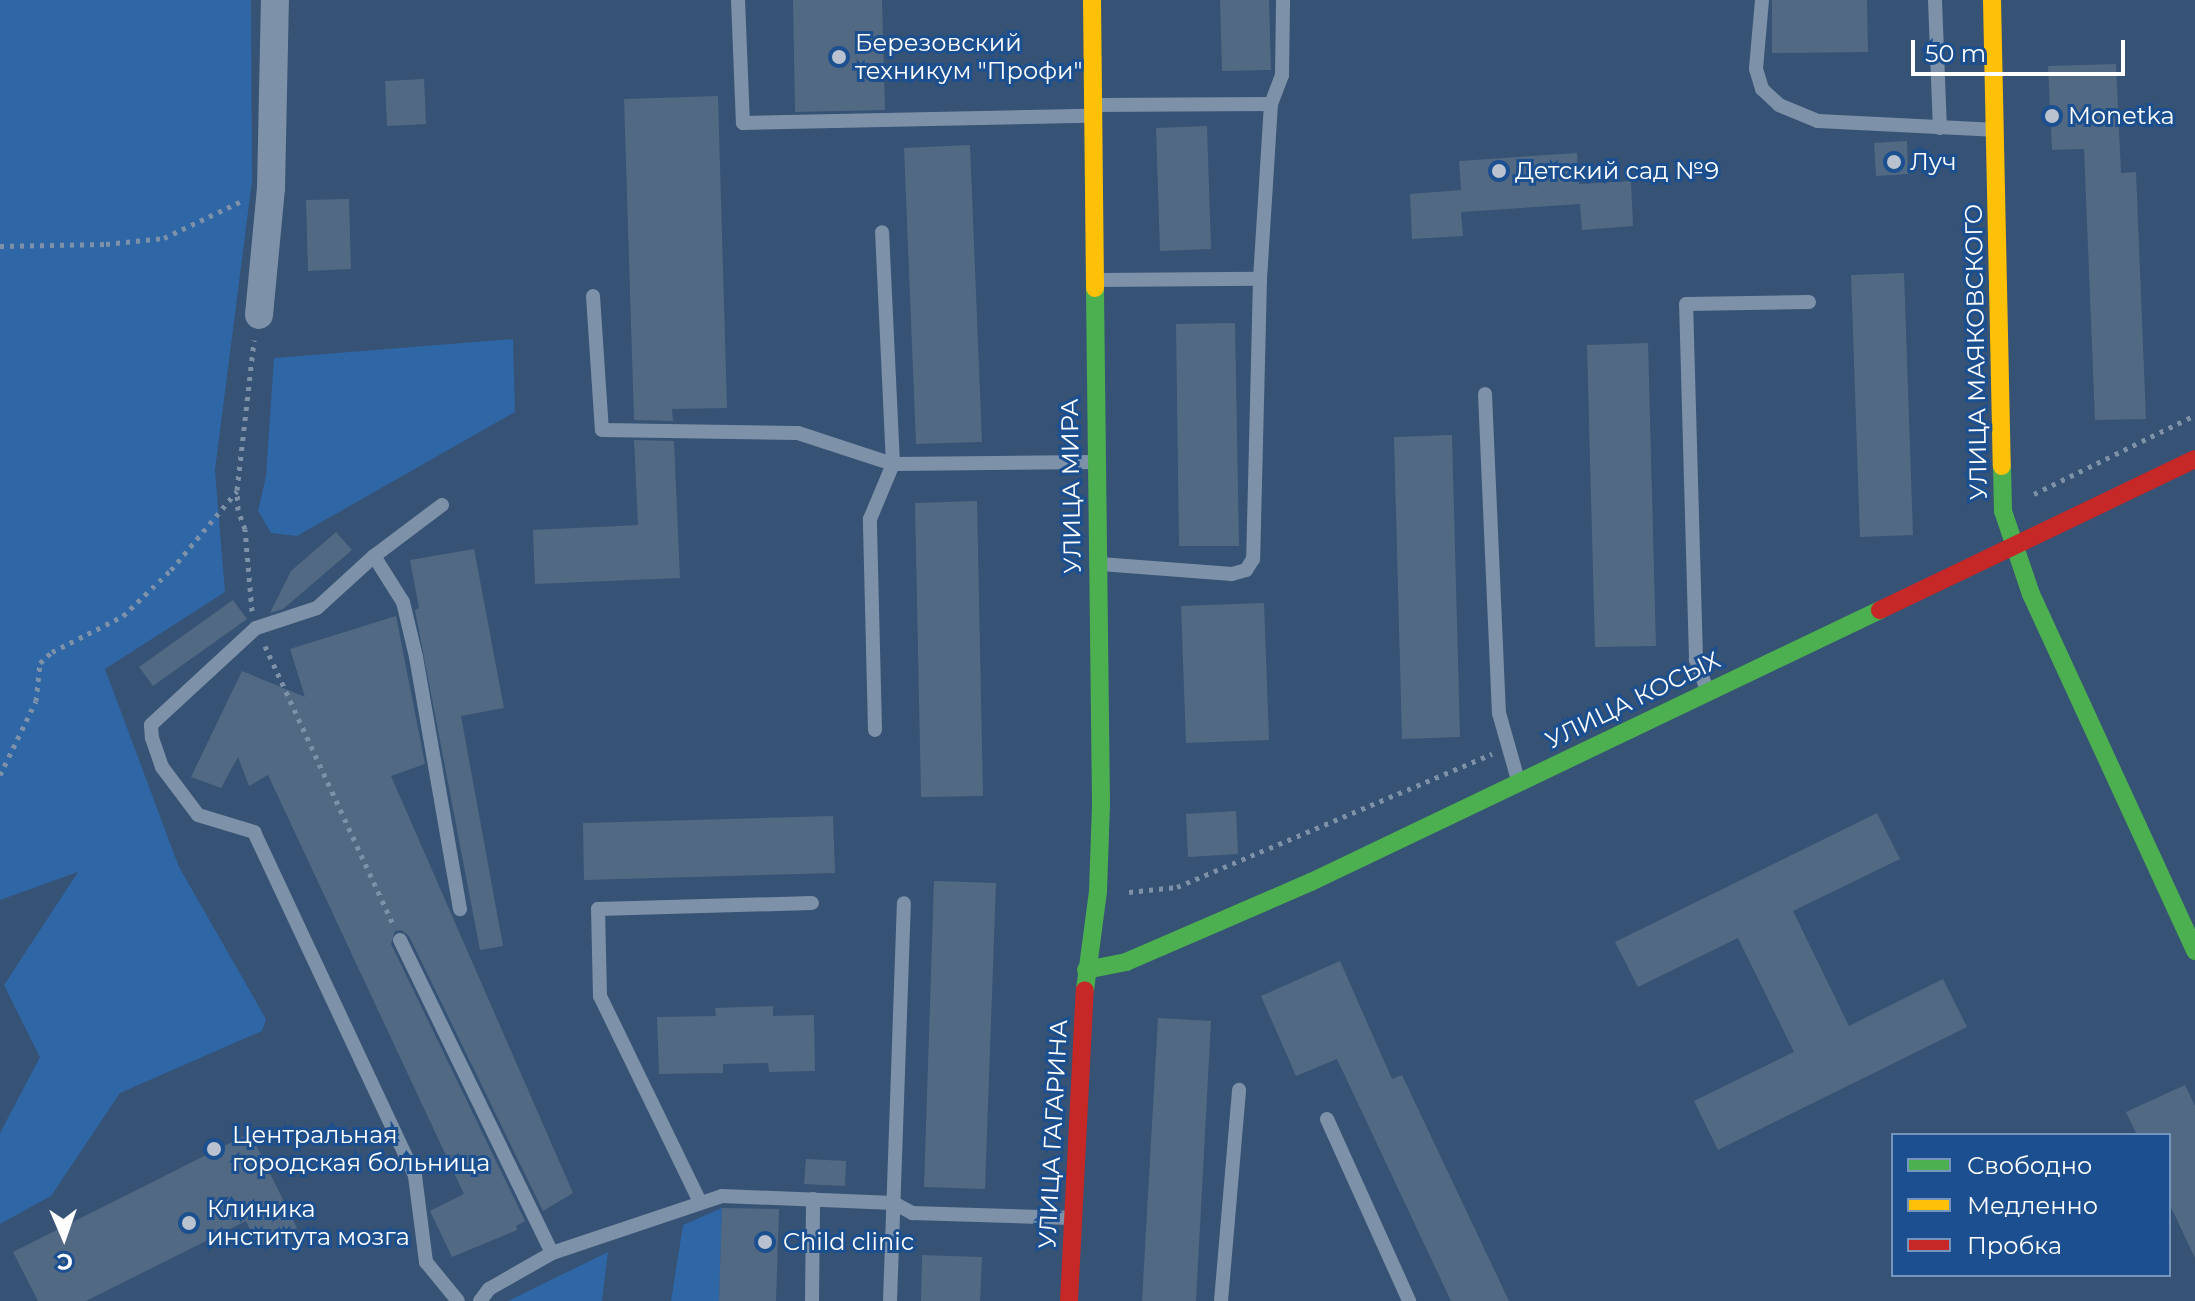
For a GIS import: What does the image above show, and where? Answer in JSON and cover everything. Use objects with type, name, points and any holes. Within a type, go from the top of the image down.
[{"type":"street","points":[[259,315],[271,188],[275,0]]},
{"type":"street","name":"УЛИЦА МИРА","points":[[1086,970],[1098,891],[1101,804],[1094,462],[1092,0]]},
{"type":"street","name":"УЛИЦА МАЯКОВСКОГО","points":[[1992,0],[2003,511],[2031,594],[2195,951]]},
{"type":"street","name":"УЛИЦА КОСЫХ","points":[[1086,970],[1126,962],[1196,934],[2195,459]]},
{"type":"street","name":"УЛИЦА ГАГАРИНА","points":[[1069,1301],[1086,970]]},
{"type":"lane","points":[[738,0],[743,123],[1271,104]]},
{"type":"lane","points":[[1096,564],[1232,574],[1246,570],[1253,559],[1260,279],[1271,104],[1282,75],[1283,0]]},
{"type":"lane","points":[[1762,0],[1756,69],[1762,89],[1779,105],[1818,121],[1995,130]]},
{"type":"lane","points":[[1935,0],[1940,128]]},
{"type":"lane","points":[[875,730],[870,519],[893,464],[882,232]]},
{"type":"lane","points":[[1093,281],[1260,279]]},
{"type":"lane","points":[[593,296],[602,430],[798,433],[893,464],[1094,462]]},
{"type":"lane","points":[[1707,690],[1696,659],[1686,304],[1809,302]]},
{"type":"lane","points":[[1485,394],[1499,713],[1506,747],[1518,781]]},
{"type":"lane","points":[[442,505],[374,556],[317,608],[256,628],[151,725],[162,767],[198,815],[254,832],[415,1176],[426,1262],[458,1301]]},
{"type":"lane","points":[[374,556],[403,602],[416,657],[460,909]]},
{"type":"lane","points":[[700,1202],[600,996],[598,909],[812,903]]},
{"type":"lane","points":[[890,1301],[904,903]]},
{"type":"lane","points":[[400,940],[552,1253]]},
{"type":"lane","points":[[1221,1301],[1239,1090]]},
{"type":"lane","points":[[1327,1119],[1409,1301]]},
{"type":"lane","points":[[480,1301],[489,1289],[552,1253],[722,1196],[894,1203],[912,1213],[1073,1218]]},
{"type":"lane","points":[[812,1301],[813,1199]]},
{"type":"path","points":[[0,246],[106,244],[164,238],[271,188]]},
{"type":"path","points":[[259,315],[246,393],[237,490],[238,510],[245,529],[249,597],[256,628],[400,940]]},
{"type":"path","points":[[2003,511],[2195,415]]},
{"type":"path","points":[[0,775],[36,701],[40,663],[52,652],[123,616],[171,570],[237,490]]},
{"type":"path","points":[[1127,892],[1177,887],[1506,747]]},
{"type":"shaded area","points":[[0,0],[251,0],[252,181],[215,470],[225,592],[105,669],[179,867],[266,1019],[262,1031],[120,1093],[51,1196],[0,1224],[0,1133],[40,1057],[4,985],[78,872],[0,900]]},
{"type":"shaded area","points":[[513,339],[515,412],[297,536],[271,533],[258,511],[266,476],[274,358]]},
{"type":"shaded area","points":[[722,1208],[719,1301],[671,1301],[683,1225]]},
{"type":"shaded area","points":[[608,1252],[602,1301],[508,1301]]},
{"type":"building","name":"Березовский техникум \"Профи\"","points":[[793,0],[882,0],[885,110],[795,112]]},
{"type":"building","points":[[1220,0],[1269,0],[1271,70],[1222,71]]},
{"type":"building","points":[[1772,0],[1867,0],[1868,52],[1772,53]]},
{"type":"building","points":[[2116,64],[2121,173],[2136,172],[2146,419],[2095,420],[2084,149],[2052,150],[2048,66]]},
{"type":"building","points":[[424,79],[426,124],[387,126],[385,81]]},
{"type":"building","points":[[718,96],[727,408],[672,409],[673,421],[634,420],[624,99]]},
{"type":"building","points":[[1207,126],[1211,249],[1160,251],[1156,128]]},
{"type":"building","points":[[1907,141],[1908,174],[1876,176],[1874,143]]},
{"type":"building","points":[[970,145],[982,442],[916,444],[904,148]]},
{"type":"building","points":[[1577,153],[1579,184],[1631,181],[1633,226],[1582,230],[1580,204],[1461,212],[1463,236],[1412,239],[1410,194],[1461,190],[1459,161]]},
{"type":"building","points":[[349,199],[351,269],[308,271],[306,200]]},
{"type":"building","points":[[1904,273],[1913,535],[1860,537],[1851,275]]},
{"type":"building","points":[[1235,323],[1239,546],[1179,546],[1176,324]]},
{"type":"building","points":[[1648,343],[1656,646],[1595,647],[1587,345]]},
{"type":"building","points":[[1452,435],[1460,737],[1402,739],[1394,437]]},
{"type":"building","points":[[634,440],[674,441],[680,578],[535,584],[533,530],[638,525]]},
{"type":"building","points":[[977,501],[983,796],[921,797],[915,503]]},
{"type":"building","points":[[336,532],[352,550],[283,609],[270,613],[291,571]]},
{"type":"building","points":[[474,549],[504,708],[461,716],[503,946],[480,950],[415,610],[419,608],[410,560]]},
{"type":"building","points":[[233,600],[247,619],[153,686],[139,667]]},
{"type":"building","points":[[1264,603],[1269,740],[1186,743],[1181,606]]},
{"type":"building","points":[[396,616],[425,764],[391,776],[573,1193],[543,1211],[409,936],[401,930],[395,931],[391,944],[525,1221],[516,1226],[517,1230],[452,1257],[430,1211],[464,1194],[268,775],[249,786],[238,757],[221,788],[191,777],[242,671],[305,697],[290,649]]},
{"type":"building","points":[[1236,811],[1238,854],[1188,857],[1186,814]]},
{"type":"building","points":[[1877,813],[1900,859],[1793,911],[1849,1026],[1943,979],[1967,1027],[1718,1150],[1694,1101],[1794,1052],[1738,938],[1638,987],[1615,942]]},
{"type":"building","points":[[833,816],[835,873],[584,880],[583,823]]},
{"type":"building","points":[[934,881],[996,883],[985,1189],[924,1187]]},
{"type":"building","points":[[1340,961],[1392,1079],[1402,1075],[1509,1301],[1451,1301],[1337,1059],[1296,1076],[1261,996]]},
{"type":"building","points":[[773,1006],[773,1016],[814,1015],[815,1071],[769,1072],[768,1063],[723,1064],[723,1073],[659,1074],[657,1017],[716,1016],[715,1008]]},
{"type":"building","points":[[1158,1018],[1211,1021],[1196,1301],[1142,1301]]},
{"type":"building","points":[[2185,1085],[2195,1106],[2195,1258],[2171,1207],[2171,1133],[2136,1133],[2126,1112]]},
{"type":"building","name":"Клиника института мозга","points":[[250,1133],[297,1228],[258,1247],[246,1221],[86,1301],[38,1301],[13,1252]]},
{"type":"building","points":[[806,1159],[846,1161],[845,1186],[804,1184]]},
{"type":"building","points":[[722,1208],[779,1209],[776,1301],[719,1301]]},
{"type":"building","points":[[922,1255],[982,1257],[980,1301],[921,1301]]},
{"type":"traffic: fast","points":[[1085,990],[1098,891],[1101,804],[1095,288]]},
{"type":"traffic: fast","points":[[2002,466],[2003,511],[2031,594],[2195,951]]},
{"type":"traffic: fast","points":[[1086,970],[1126,962],[1311,882],[1880,610]]},
{"type":"traffic: slow","points":[[1092,0],[1095,288]]},
{"type":"traffic: slow","points":[[1992,0],[2002,466]]},
{"type":"traffic: jam","points":[[1880,610],[2195,459]]},
{"type":"traffic: jam","points":[[1069,1301],[1085,990]]},
{"type":"place","name":"Березовский техникум \"Профи\"","points":[[839,57]]},
{"type":"place","name":"Monetka","points":[[2052,116]]},
{"type":"place","name":"Луч","points":[[1894,162]]},
{"type":"place","name":"Детский сад №9","points":[[1499,171]]},
{"type":"place","name":"Центральная городская больница","points":[[214,1149]]},
{"type":"place","name":"Клиника института мозга","points":[[189,1223]]},
{"type":"place","name":"Child clinic","points":[[765,1242]]}]
